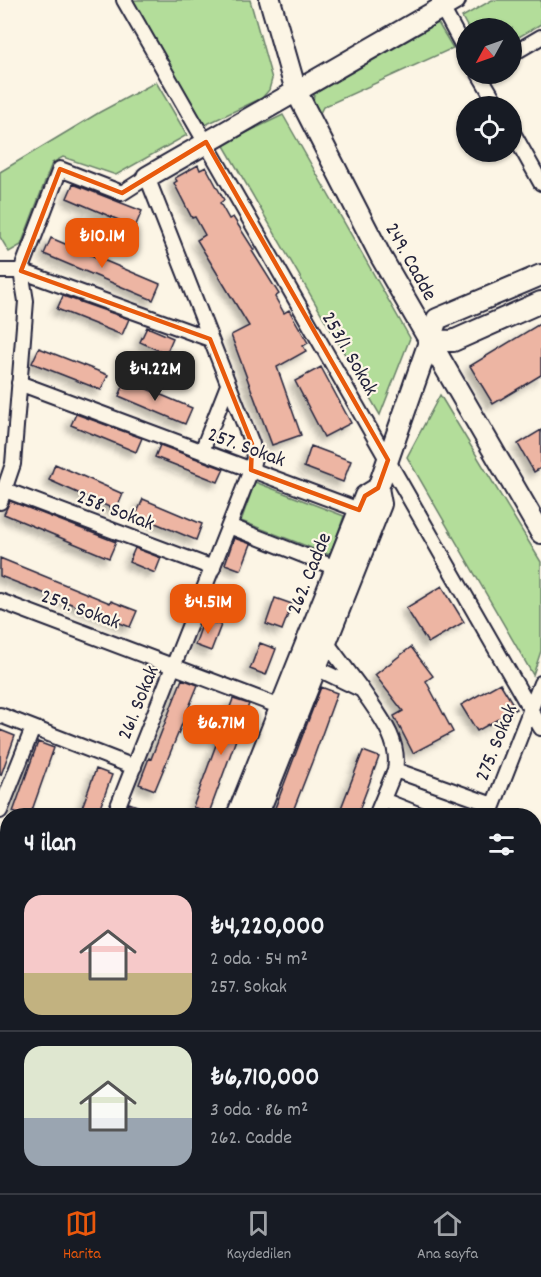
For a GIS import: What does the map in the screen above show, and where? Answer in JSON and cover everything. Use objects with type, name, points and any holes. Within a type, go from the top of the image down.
[{"type":"street","name":"253/1. Sokak","points":[[124,0],[541,728]]},
{"type":"street","name":"249. Cadde","points":[[270,0],[296,91],[381,257],[541,533]]},
{"type":"street","points":[[2,496],[13,464],[20,383],[26,301],[21,271],[60,169],[122,193],[445,3],[456,29]]},
{"type":"street","points":[[522,48],[541,37]]},
{"type":"street","points":[[522,149],[541,183]]},
{"type":"street","points":[[147,177],[252,444],[254,458],[252,470]]},
{"type":"street","points":[[0,271],[21,271],[210,339]]},
{"type":"street","name":"262. Cadde","points":[[260,808],[381,504],[378,488],[437,319],[541,275]]},
{"type":"street","points":[[429,340],[453,341],[541,302]]},
{"type":"street","name":"257. Sokak","points":[[20,383],[359,510]]},
{"type":"street","points":[[202,452],[228,385]]},
{"type":"street","name":"261. Sokak","points":[[117,808],[252,470]]},
{"type":"street","name":"262. Cadde","points":[[240,808],[365,496],[378,488]]},
{"type":"street","name":"258. Sokak","points":[[2,496],[213,568]]},
{"type":"street","points":[[229,526],[336,568]]},
{"type":"street","name":"259. Sokak","points":[[0,601],[281,707]]},
{"type":"street","points":[[326,642],[387,728],[396,750],[395,770],[380,808]]},
{"type":"street","points":[[316,668],[362,690]]},
{"type":"street","name":"275. Sokak","points":[[492,808],[541,684]]},
{"type":"street","points":[[0,715],[134,767]]},
{"type":"street","points":[[1,808],[33,728]]},
{"type":"street","points":[[395,770],[484,808]]},
{"type":"street","points":[[383,800],[403,808]]},
{"type":"highlighted area","points":[[206,142],[388,460],[378,488],[365,496],[359,510],[251,470],[252,444],[210,339],[21,271],[60,169],[122,193]]},
{"type":"green space","points":[[130,0],[250,0],[272,79],[269,90],[262,98],[205,125]]},
{"type":"green space","points":[[492,0],[541,0],[541,24],[522,35],[522,18],[462,17]]},
{"type":"green space","points":[[438,23],[453,48],[323,107],[319,115],[313,103],[314,94]]},
{"type":"green space","points":[[156,82],[187,135],[116,175],[63,157],[52,163],[21,245],[9,252],[0,237],[0,172],[100,112]]},
{"type":"green space","points":[[283,115],[410,338],[380,415],[223,144]]},
{"type":"green space","points":[[440,395],[541,562],[541,651],[533,675],[407,457]]},
{"type":"green space","points":[[255,482],[344,516],[330,555],[241,521]]},
{"type":"building","points":[[198,165],[200,170],[206,167],[224,200],[220,203],[229,219],[233,217],[279,294],[275,297],[284,313],[289,310],[308,343],[303,346],[306,351],[277,367],[301,435],[272,445],[231,335],[249,326],[197,240],[205,235],[195,217],[192,218],[174,183],[177,181],[175,178]]},
{"type":"building","points":[[73,184],[142,211],[135,227],[67,198]]},
{"type":"building","points":[[51,238],[160,284],[153,300],[44,254]]},
{"type":"building","points":[[63,296],[129,319],[122,335],[57,309]]},
{"type":"building","points":[[541,323],[541,375],[493,404],[470,366]]},
{"type":"building","points":[[147,327],[173,338],[166,354],[140,342]]},
{"type":"building","points":[[39,348],[108,375],[101,390],[32,363]]},
{"type":"building","points":[[321,367],[351,423],[324,437],[295,381]]},
{"type":"building","points":[[126,380],[192,408],[185,424],[119,396]]},
{"type":"building","points":[[76,414],[142,438],[136,452],[71,425]]},
{"type":"building","points":[[541,430],[541,468],[534,472],[518,444]]},
{"type":"building","points":[[160,445],[224,469],[218,482],[155,457]]},
{"type":"building","points":[[311,446],[351,461],[343,482],[304,467]]},
{"type":"building","points":[[55,464],[123,494],[116,510],[49,480]]},
{"type":"building","points":[[143,499],[202,524],[196,540],[136,515]]},
{"type":"building","points":[[10,501],[116,542],[109,558],[4,514]]},
{"type":"building","points":[[234,538],[251,544],[241,570],[225,564]]},
{"type":"building","points":[[135,548],[161,558],[155,573],[129,562]]},
{"type":"building","points":[[0,558],[110,603],[111,601],[137,611],[130,627],[0,576]]},
{"type":"building","points":[[442,586],[464,622],[428,643],[406,608]]},
{"type":"building","points":[[275,598],[292,604],[282,630],[266,624]]},
{"type":"building","points":[[204,619],[221,625],[211,651],[195,645]]},
{"type":"building","points":[[260,643],[276,649],[266,675],[250,669]]},
{"type":"building","points":[[411,647],[433,676],[426,681],[453,732],[413,753],[394,716],[403,711],[375,675]]},
{"type":"building","points":[[182,679],[198,685],[155,790],[139,784]]},
{"type":"building","points":[[500,683],[516,709],[477,731],[461,705]]},
{"type":"building","points":[[321,687],[337,693],[294,808],[275,808]]},
{"type":"building","points":[[233,699],[249,704],[211,808],[193,807]]},
{"type":"building","points":[[0,730],[15,736],[1,775],[0,775]]},
{"type":"building","points":[[38,742],[54,748],[33,808],[14,808]]},
{"type":"building","points":[[363,751],[379,757],[360,808],[341,808]]},
{"type":"building","points":[[96,769],[112,775],[100,808],[82,808]]},
{"type":"building","points":[[129,803],[142,808],[127,808]]}]
